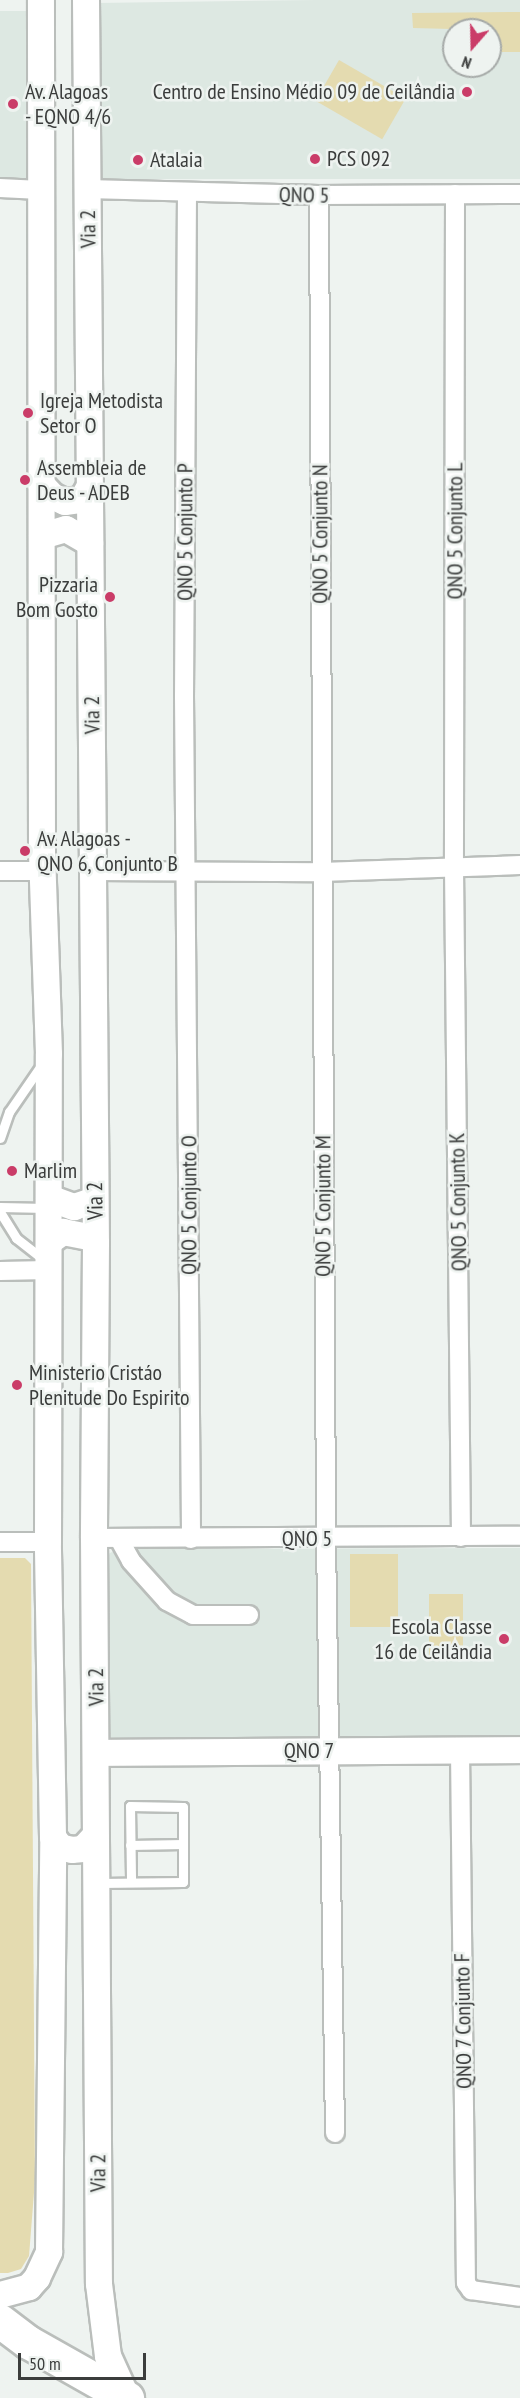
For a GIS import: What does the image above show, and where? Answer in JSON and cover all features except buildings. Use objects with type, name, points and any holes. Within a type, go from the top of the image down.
[{"type":"highway","points":[[0,2321],[28,2342],[127,2398]]},
{"type":"main road","name":"Via 2","points":[[0,2295],[29,2287],[37,2278],[49,2252],[53,1837],[48,1542],[49,1054],[43,871],[41,0]]},
{"type":"main road","name":"Via 2","points":[[86,0],[94,871],[96,1243],[94,1538],[98,1753],[95,1836],[99,2284],[108,2356],[127,2398]]},
{"type":"main road","points":[[41,484],[52,496],[64,502],[82,500],[90,486]]},
{"type":"main road","points":[[42,536],[66,529],[90,543]]},
{"type":"main road","points":[[49,1203],[74,1207],[94,1200]]},
{"type":"main road","points":[[48,1258],[63,1232],[89,1237],[96,1243]]},
{"type":"main road","name":"QNO 7","points":[[98,1753],[520,1750]]},
{"type":"main road","points":[[53,1837],[60,1846],[72,1850],[83,1849],[95,1836]]},
{"type":"street","points":[[0,188],[40,190]]},
{"type":"street","name":"QNO 5","points":[[87,189],[319,195],[520,194]]},
{"type":"street","name":"QNO 5 Conjunto P","points":[[187,192],[184,696],[188,871]]},
{"type":"street","name":"QNO 5 Conjunto L","points":[[454,868],[455,194]]},
{"type":"street","name":"QNO 5 Conjunto N","points":[[319,195],[321,872]]},
{"type":"street","points":[[94,871],[321,872],[520,865]]},
{"type":"street","name":"QNO 5 Conjunto K","points":[[454,868],[461,1537]]},
{"type":"street","points":[[0,871],[43,871]]},
{"type":"street","name":"QNO 5 Conjunto O","points":[[188,871],[190,1539]]},
{"type":"street","name":"QNO 5 Conjunto M","points":[[321,872],[327,1751],[335,2133]]},
{"type":"street","points":[[0,1271],[48,1258]]},
{"type":"street","name":"QNO 5","points":[[94,1538],[326,1539],[520,1536]]},
{"type":"street","points":[[119,1539],[131,1561],[167,1601],[193,1615],[249,1615]]},
{"type":"street","points":[[0,1542],[48,1542]]},
{"type":"street","name":"QNO 7 Conjunto F","points":[[460,1750],[466,2283],[471,2290],[520,2297]]},
{"type":"lane","points":[[0,1138],[9,1113],[49,1054]]},
{"type":"lane","points":[[48,1258],[16,1238],[0,1209],[49,1203]]},
{"type":"lane","points":[[96,1883],[183,1882],[183,1807],[130,1806],[131,1882]]},
{"type":"lane","points":[[130,1845],[183,1844]]},
{"type":"shaded area","points":[[520,0],[520,179],[96,179],[96,3]]},
{"type":"shaded area","points":[[0,11],[31,11],[31,181],[0,181]]},
{"type":"shaded area","points":[[520,12],[520,52],[502,52],[502,18],[442,18],[442,29],[413,28],[412,13]]},
{"type":"shaded area","points":[[339,60],[406,99],[382,139],[316,101]]},
{"type":"shaded area","points":[[520,1548],[520,1739],[116,1742],[107,1736],[105,1556],[117,1549]]},
{"type":"shaded area","points":[[350,1554],[398,1554],[398,1627],[350,1627]]},
{"type":"shaded area","points":[[0,1558],[25,1558],[31,1564],[35,2180],[29,2256],[21,2269],[8,2273],[0,2273]]},
{"type":"shaded area","points":[[429,1594],[463,1594],[463,1658],[429,1658]]},
{"type":"place","name":"Centro de Ensino Médio 09 de Ceilândia","points":[[467,92]]},
{"type":"place","name":"Av. Alagoas - EQNO 4/6","points":[[13,104]]},
{"type":"place","name":"PCS 092","points":[[315,159]]},
{"type":"place","name":"Atalaia","points":[[138,160]]},
{"type":"place","name":"Igreja Metodista Setor O","points":[[28,413]]},
{"type":"place","name":"Assembleia de Deus - ADEB","points":[[25,480]]},
{"type":"place","name":"Pizzaria Bom Gosto","points":[[110,597]]},
{"type":"place","name":"Av. Alagoas - QNO 6, Conjunto B","points":[[25,851]]},
{"type":"place","name":"Marlim","points":[[12,1171]]},
{"type":"place","name":"Ministerio Cristáo Plenitude Do Espirito","points":[[17,1385]]},
{"type":"place","name":"Escola Classe 16 de Ceilândia","points":[[504,1639]]}]
